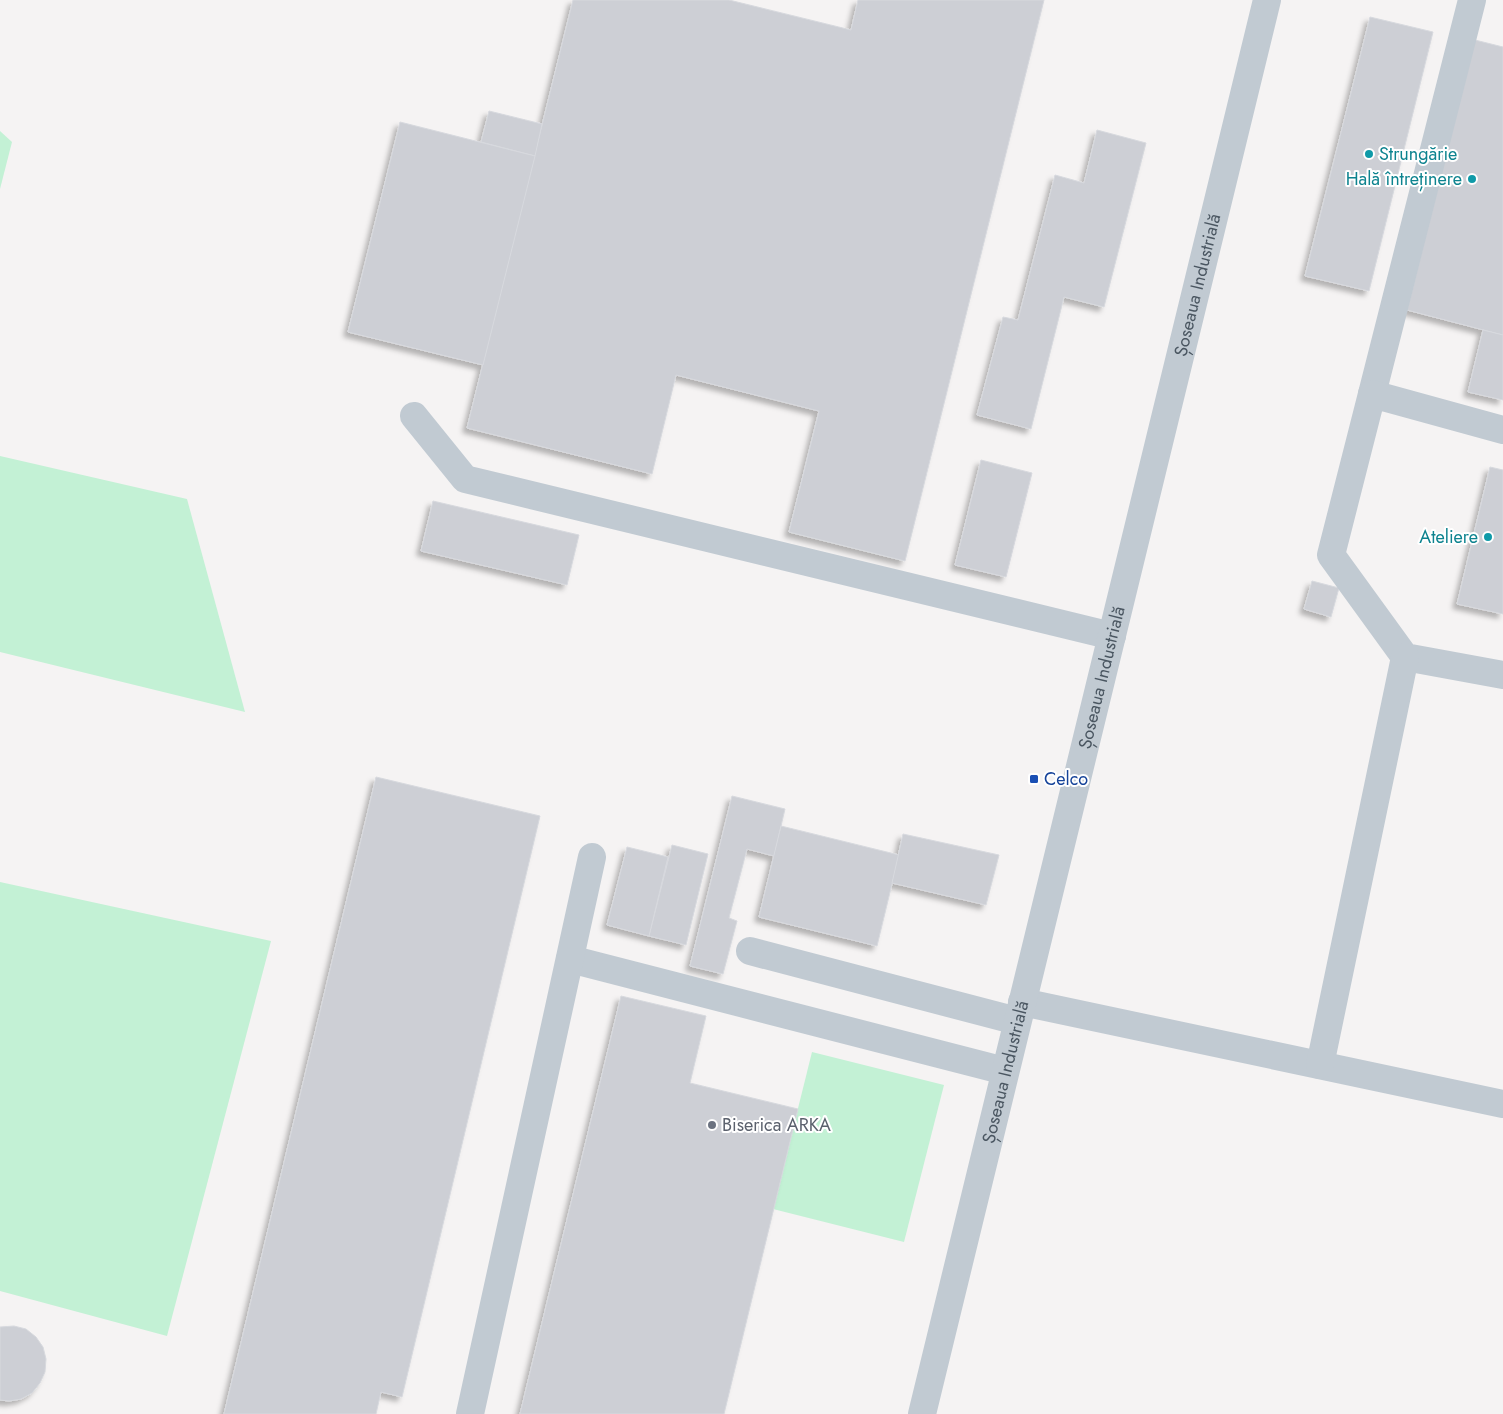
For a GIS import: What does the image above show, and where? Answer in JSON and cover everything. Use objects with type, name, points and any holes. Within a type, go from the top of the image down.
[{"type":"street","name":"Șoseaua Industrială","points":[[922,1414],[1267,0]]},
{"type":"street","points":[[1472,0],[1331,555],[1405,657],[1503,675]]},
{"type":"street","points":[[1372,394],[1503,430]]},
{"type":"street","points":[[414,416],[465,479],[1112,636]]},
{"type":"street","points":[[1320,1065],[1405,657]]},
{"type":"street","points":[[470,1414],[592,857]]},
{"type":"street","points":[[750,951],[1019,1012],[1320,1065],[1503,1104]]},
{"type":"street","points":[[570,959],[1005,1071]]},
{"type":"green space","points":[[0,131],[12,142],[0,189]]},
{"type":"green space","points":[[0,456],[187,499],[245,712],[0,652]]},
{"type":"green space","points":[[0,882],[271,941],[167,1336],[0,1291]]},
{"type":"green space","points":[[812,1052],[944,1085],[904,1242],[773,1209]]},
{"type":"building","points":[[573,0],[729,0],[851,30],[858,0],[1044,0],[905,561],[789,532],[819,411],[676,375],[652,474],[467,428]]},
{"type":"building","name":"Strungărie","points":[[1370,17],[1433,32],[1369,291],[1305,276]]},
{"type":"building","name":"Hală întreținere","points":[[1475,40],[1503,47],[1503,335],[1407,310]]},
{"type":"building","points":[[489,111],[542,124],[535,156],[481,142]]},
{"type":"building","points":[[400,122],[535,156],[483,365],[348,332]]},
{"type":"building","points":[[1097,130],[1146,143],[1104,307],[1064,297],[1031,429],[977,415],[1003,317],[1018,320],[1055,175],[1084,183]]},
{"type":"building","points":[[1483,330],[1503,335],[1503,400],[1468,392]]},
{"type":"building","points":[[981,460],[1032,473],[1006,577],[955,565]]},
{"type":"building","name":"Ateliere","points":[[1490,467],[1503,470],[1503,614],[1457,604]]},
{"type":"building","points":[[433,501],[579,535],[567,585],[421,551]]},
{"type":"building","points":[[1312,581],[1339,588],[1331,617],[1304,609]]},
{"type":"building","points":[[376,777],[540,816],[402,1397],[381,1392],[376,1414],[224,1414]]},
{"type":"building","points":[[732,796],[785,809],[774,856],[747,849],[729,918],[737,921],[723,974],[690,966]]},
{"type":"building","points":[[781,826],[899,855],[877,946],[759,917]]},
{"type":"building","points":[[903,834],[999,855],[986,905],[892,883]]},
{"type":"building","points":[[672,845],[708,854],[686,945],[649,936]]},
{"type":"building","points":[[627,847],[668,857],[649,936],[607,925]]},
{"type":"building","points":[[621,996],[706,1016],[690,1083],[798,1109],[724,1414],[520,1414]]},
{"type":"building","points":[[14,1326],[26,1329],[36,1337],[43,1347],[46,1359],[45,1372],[40,1383],[32,1393],[21,1399],[0,1400],[0,1327]]},
{"type":"place","name":"Strungărie","points":[[1369,154]]},
{"type":"place","name":"Hală întreținere","points":[[1472,179]]},
{"type":"place","name":"Ateliere","points":[[1488,537]]},
{"type":"place","name":"Celco","points":[[1034,779]]},
{"type":"place","name":"Biserica ARKA","points":[[712,1125]]}]
